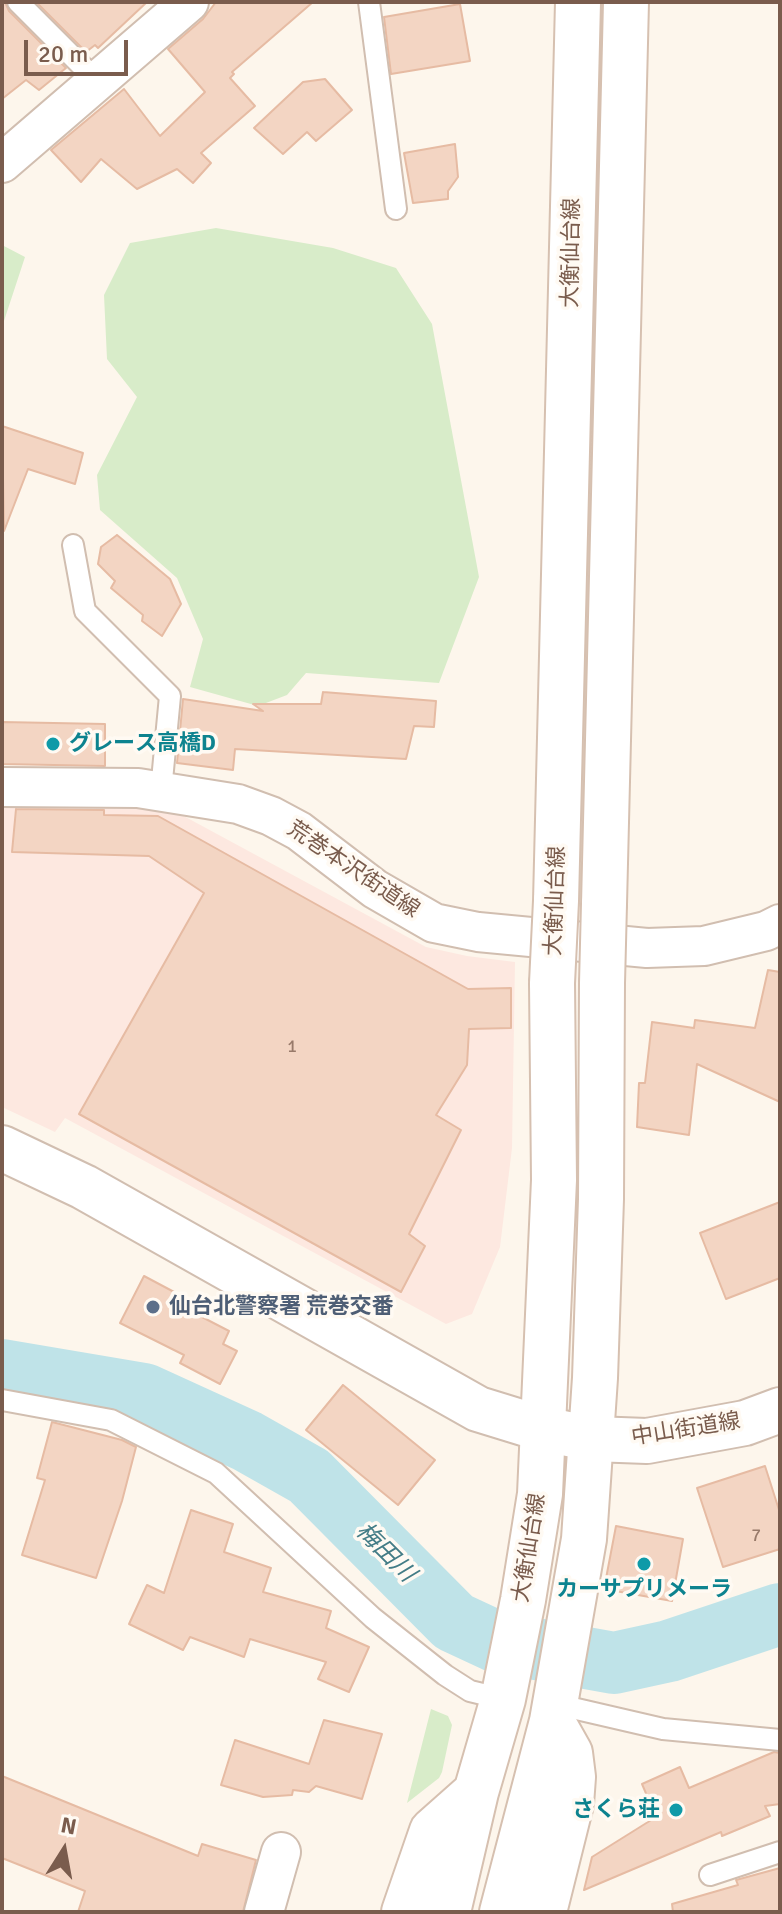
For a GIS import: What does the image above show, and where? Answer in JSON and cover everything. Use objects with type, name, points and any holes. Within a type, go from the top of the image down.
[{"type":"main road","name":"大衡仙台線","points":[[448,1912],[476,1792],[506,1687],[540,1494],[554,1180],[552,983],[578,2]]},
{"type":"main road","points":[[502,1912],[556,1703],[584,1539],[593,1439],[601,1199],[602,983],[626,2]]},
{"type":"main road","name":"中山街道線","points":[[2,1148],[84,1187],[478,1409],[543,1429],[593,1439],[647,1441],[745,1423],[780,1410]]},
{"type":"main road","points":[[544,1912],[571,1804],[573,1777],[570,1753],[556,1703]]},
{"type":"main road","points":[[404,1912],[432,1831],[476,1792]]},
{"type":"street","points":[[2,163],[189,2]]},
{"type":"street","name":"荒巻本沢街道線","points":[[2,787],[138,788],[238,804],[299,831],[375,889],[434,923],[513,937],[647,948],[704,946],[766,931],[780,924]]},
{"type":"street","points":[[264,1912],[281,1852]]},
{"type":"lane","points":[[18,2],[98,82]]},
{"type":"lane","points":[[369,2],[396,209]]},
{"type":"lane","points":[[73,545],[85,611],[170,696],[161,791]]},
{"type":"lane","points":[[2,1400],[111,1420],[216,1473],[373,1618],[445,1675],[470,1691],[506,1687]]},
{"type":"lane","points":[[556,1703],[663,1729],[780,1740]]},
{"type":"lane","points":[[710,1875],[780,1852]]},
{"type":"shaded area","points":[[2,801],[146,806],[180,814],[426,947],[515,962],[512,1148],[500,1247],[472,1314],[446,1324],[65,1118],[55,1132],[2,1107]]},
{"type":"green space","points":[[216,228],[333,248],[396,268],[432,324],[479,577],[439,683],[306,673],[287,695],[258,706],[190,687],[203,639],[177,578],[100,510],[97,475],[137,397],[107,359],[104,295],[130,243]]},
{"type":"green space","points":[[2,245],[25,257],[2,327]]},
{"type":"green space","points":[[431,1709],[448,1716],[452,1725],[442,1772],[439,1778],[407,1803]]},
{"type":"building","points":[[2,2],[66,68],[39,90],[26,80],[2,99]]},
{"type":"building","points":[[36,2],[147,2],[98,48],[95,45],[86,52]]},
{"type":"building","points":[[216,2],[313,2],[232,72],[234,74],[230,78],[255,106],[201,153],[211,163],[193,183],[177,169],[137,189],[101,159],[81,182],[51,150],[124,89],[160,136],[205,92],[168,49],[203,19]]},
{"type":"building","points":[[460,4],[470,61],[391,74],[384,17]]},
{"type":"building","points":[[325,79],[352,110],[316,141],[307,132],[283,154],[254,128],[303,82]]},
{"type":"building","points":[[455,144],[458,177],[448,191],[448,199],[413,203],[404,153]]},
{"type":"building","points":[[2,426],[83,453],[75,484],[28,469],[4,531]]},
{"type":"building","points":[[117,535],[170,579],[181,604],[162,636],[142,621],[143,615],[111,588],[115,581],[98,564],[101,547]]},
{"type":"building","points":[[323,692],[436,701],[434,727],[414,726],[406,759],[235,749],[233,770],[177,763],[183,699],[263,711],[253,704],[321,704]]},
{"type":"building","name":"グレース高橋D","points":[[2,722],[105,724],[105,766],[2,764]]},
{"type":"building","points":[[16,809],[104,810],[104,815],[158,816],[468,989],[511,988],[511,1028],[469,1029],[467,1065],[436,1115],[461,1130],[409,1234],[425,1246],[401,1292],[79,1114],[204,893],[149,856],[12,852]]},
{"type":"building","points":[[768,970],[780,972],[780,1102],[697,1064],[689,1135],[637,1127],[639,1083],[645,1083],[652,1022],[694,1028],[695,1020],[755,1028]]},
{"type":"building","points":[[780,1202],[780,1278],[726,1299],[700,1233]]},
{"type":"building","points":[[144,1276],[176,1293],[171,1301],[229,1331],[223,1344],[237,1351],[220,1384],[180,1363],[184,1355],[120,1323]]},
{"type":"building","points":[[343,1385],[435,1460],[398,1505],[306,1430]]},
{"type":"building","points":[[52,1422],[122,1440],[136,1447],[96,1578],[22,1555],[45,1480],[37,1478]]},
{"type":"building","points":[[765,1466],[780,1513],[780,1549],[723,1567],[697,1488]]},
{"type":"building","points":[[191,1510],[233,1524],[224,1552],[271,1568],[263,1592],[331,1611],[326,1628],[369,1647],[349,1692],[318,1679],[326,1662],[250,1639],[244,1657],[190,1637],[183,1650],[129,1624],[147,1585],[164,1593]]},
{"type":"building","name":"カーサプリメーラ","points":[[616,1526],[683,1539],[672,1601],[604,1589]]},
{"type":"building","points":[[324,1720],[382,1734],[362,1799],[316,1786],[309,1792],[293,1790],[292,1795],[263,1797],[221,1785],[235,1740],[309,1764]]},
{"type":"building","points":[[774,1752],[780,1753],[780,1804],[765,1806],[770,1816],[722,1836],[721,1832],[584,1890],[592,1857],[656,1817],[642,1784],[680,1767],[689,1788]]},
{"type":"building","points":[[2,1776],[198,1856],[202,1844],[256,1860],[243,1912],[78,1912],[85,1891],[2,1858]]},
{"type":"building","points":[[780,1868],[780,1912],[673,1912],[672,1904],[738,1885],[736,1880]]},
{"type":"waterway","name":"梅田川","points":[[2,1370],[144,1394],[247,1441],[309,1476],[454,1622],[497,1642],[614,1663],[669,1651],[780,1614]]},
{"type":"place","name":"グレース高橋D","points":[[53,744]]},
{"type":"place","name":"仙台北警察署 荒巻交番","points":[[153,1307]]},
{"type":"place","name":"カーサプリメーラ","points":[[644,1564]]},
{"type":"place","name":"さくら荘","points":[[676,1810]]}]
